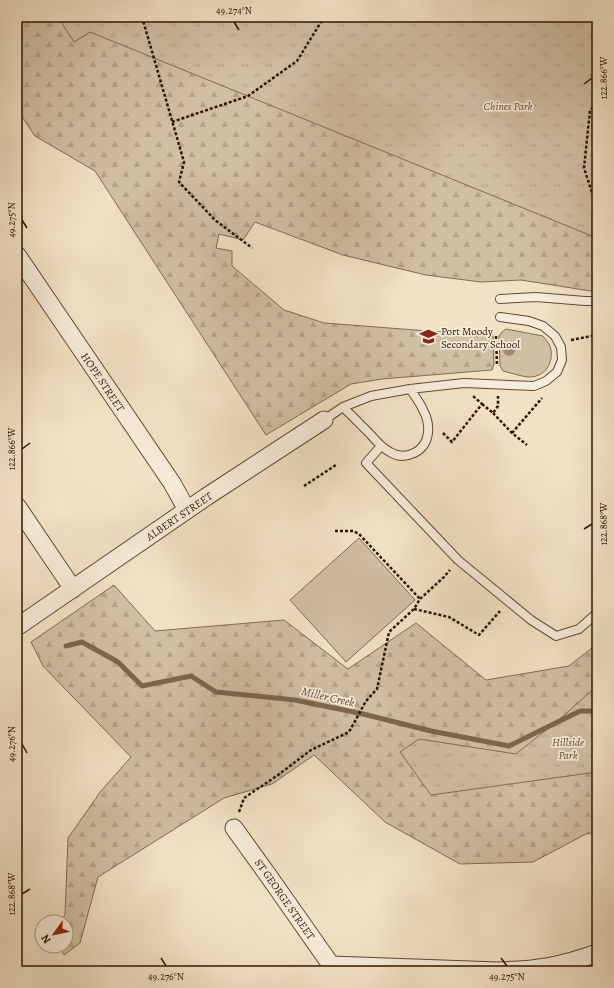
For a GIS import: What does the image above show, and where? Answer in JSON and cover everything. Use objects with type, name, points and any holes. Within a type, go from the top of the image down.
[{"type":"street","name":"HOPE STREET","points":[[17,255],[172,484],[187,510]]},
{"type":"street","name":"ALBERT STREET","points":[[17,627],[187,510],[324,420]]},
{"type":"street","points":[[17,506],[73,589]]},
{"type":"street","name":"ST GEORGE STREET","points":[[234,828],[331,968]]},
{"type":"street","points":[[331,968],[498,971],[525,970],[560,965],[597,953]]},
{"type":"lane","points":[[500,299],[536,297],[597,301]]},
{"type":"lane","name":"ALBERT STREET","points":[[324,420],[343,407],[371,396],[410,389],[464,383],[534,386],[546,381],[557,372],[562,360],[561,347],[555,336],[543,326],[529,321],[500,316]]},
{"type":"lane","points":[[343,407],[381,446],[398,456],[405,456],[417,451],[423,446],[427,438],[428,428],[427,419],[423,409],[410,389]]},
{"type":"lane","points":[[381,446],[366,463],[458,560],[531,620],[556,636],[579,629],[597,612]]},
{"type":"path","points":[[142,17],[184,162],[179,182],[215,220],[252,248]]},
{"type":"path","points":[[172,122],[248,96],[297,61],[324,17]]},
{"type":"path","points":[[597,104],[590,110],[584,168],[597,208]]},
{"type":"path","points":[[570,340],[597,335]]},
{"type":"path","points":[[496,336],[497,366]]},
{"type":"path","points":[[493,413],[498,406],[498,391]]},
{"type":"path","points":[[512,433],[542,398]]},
{"type":"path","points":[[482,404],[512,433],[527,445]]},
{"type":"path","points":[[443,433],[452,442],[476,413]]},
{"type":"path","points":[[304,486],[336,465]]},
{"type":"path","points":[[335,531],[353,531],[359,534],[420,599]]},
{"type":"path","points":[[234,828],[244,798],[311,750],[349,732],[366,701],[377,690],[389,632],[414,609],[420,599],[444,577]]},
{"type":"path","points":[[414,609],[449,617],[479,635],[508,601]]},
{"type":"green space","points":[[17,17],[597,17],[597,292],[521,280],[481,282],[426,275],[343,255],[255,222],[243,240],[219,234],[216,248],[232,251],[232,266],[284,310],[324,323],[493,336],[494,364],[492,370],[382,379],[351,384],[266,435],[95,171],[35,136],[17,109]]},
{"type":"green space","name":"Chines Park","points":[[58,17],[597,17],[597,238],[90,32],[74,42]]},
{"type":"green space","points":[[506,329],[543,336],[549,345],[551,352],[550,363],[544,372],[534,377],[528,377],[503,371],[500,366],[499,336]]},
{"type":"green space","points":[[359,538],[415,600],[346,662],[290,600]]},
{"type":"green space","points":[[114,585],[155,631],[284,620],[348,669],[416,623],[486,680],[569,666],[597,644],[597,832],[586,834],[533,862],[460,864],[385,822],[314,755],[272,784],[224,798],[98,877],[80,943],[74,948],[74,914],[65,914],[68,838],[101,791],[131,757],[43,666],[31,642]]},
{"type":"green space","name":"Hillside Park","points":[[597,686],[597,772],[431,795],[400,752],[419,739],[516,754],[561,718]]},
{"type":"waterway","name":"Miller Creek","points":[[66,646],[82,642],[118,662],[142,686],[191,676],[216,692],[295,700],[363,714],[431,731],[509,746],[580,711],[597,711]]},
{"type":"place","name":"Port Moody Secondary School","points":[[428,337]]}]
